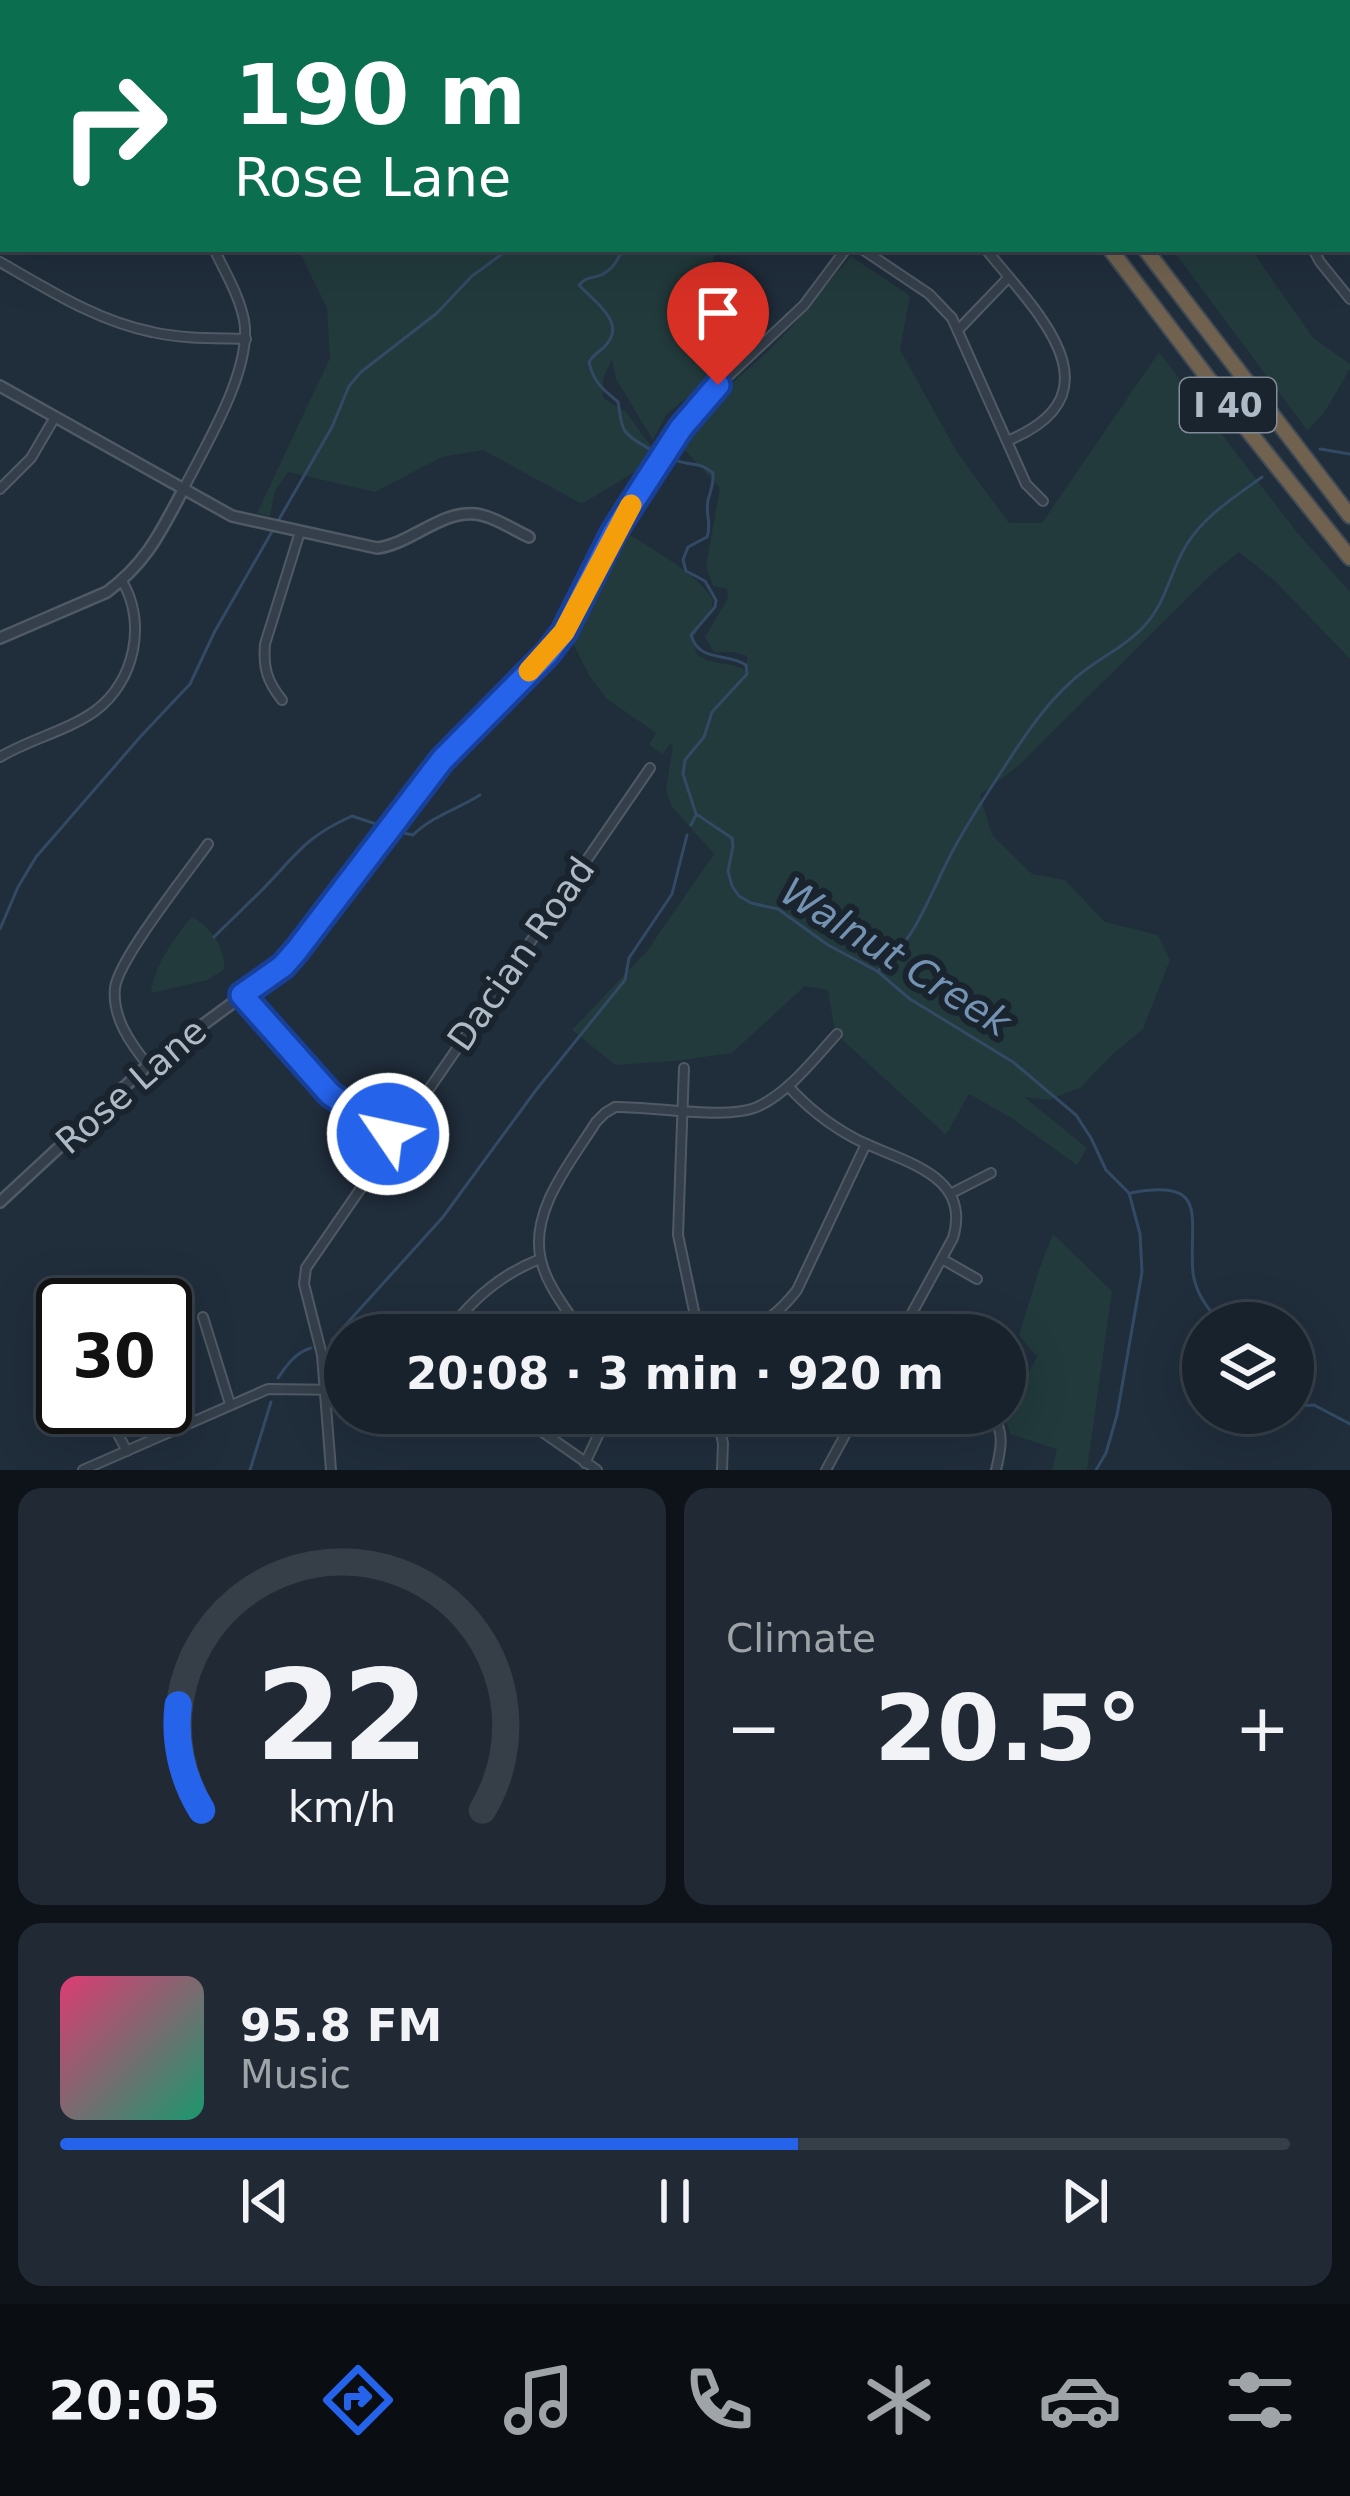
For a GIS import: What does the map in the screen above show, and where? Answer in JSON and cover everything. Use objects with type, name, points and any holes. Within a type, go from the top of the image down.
[{"type":"highway","name":"I 40","points":[[1112,252],[1350,558]]},
{"type":"highway","name":"I 40","points":[[1147,252],[1350,516]]},
{"type":"street","points":[[0,638],[107,592],[122,581],[141,564],[183,490],[239,373],[246,339],[238,299],[215,252]]},
{"type":"street","name":"Rose Lane","points":[[0,1202],[148,1065],[283,966],[442,760],[564,632],[614,532],[703,400],[804,305],[844,252]]},
{"type":"street","points":[[866,252],[929,294],[952,317],[1026,484],[1043,500]]},
{"type":"street","points":[[988,252],[1056,338],[1065,365],[1054,410],[1040,424],[1007,441]]},
{"type":"street","points":[[1315,252],[1350,299]]},
{"type":"street","points":[[0,263],[124,326],[178,337],[246,339]]},
{"type":"street","points":[[958,329],[1009,277]]},
{"type":"street","points":[[0,386],[232,516],[368,547],[399,543],[470,514],[488,517],[529,537]]},
{"type":"street","points":[[0,489],[31,458],[55,417]]},
{"type":"street","points":[[282,700],[269,684],[263,664],[265,644],[301,532]]},
{"type":"street","points":[[0,757],[93,713],[119,684],[129,667],[135,632],[122,581]]},
{"type":"street","name":"Dacian Road","points":[[324,1378],[303,1275],[310,1259],[650,768]]},
{"type":"street","points":[[148,1065],[121,1025],[115,983],[208,844]]},
{"type":"street","points":[[242,995],[330,1094],[394,1138]]},
{"type":"street","points":[[571,1314],[540,1259],[538,1229],[548,1201],[605,1112],[615,1107],[748,1110],[788,1086],[837,1034]]},
{"type":"street","points":[[684,1068],[678,1235],[695,1314]]},
{"type":"street","points":[[788,1086],[818,1115],[936,1177],[952,1193],[957,1223],[912,1314]]},
{"type":"street","points":[[776,1314],[796,1290],[866,1144]]},
{"type":"street","points":[[952,1193],[991,1173]]},
{"type":"street","points":[[463,1314],[474,1300],[523,1265],[540,1259]]},
{"type":"street","points":[[942,1259],[976,1279]]},
{"type":"street","points":[[203,1317],[230,1404]]},
{"type":"street","points":[[82,1470],[268,1389],[324,1390]]},
{"type":"street","points":[[118,1434],[127,1451]]},
{"type":"street","name":"Dacian Road","points":[[328,1434],[331,1470]]},
{"type":"street","points":[[544,1434],[597,1470]]},
{"type":"street","points":[[585,1463],[599,1434]]},
{"type":"street","points":[[721,1434],[722,1470]]},
{"type":"street","points":[[826,1470],[846,1434]]},
{"type":"street","points":[[996,1470],[1001,1434]]},
{"type":"green space","points":[[299,252],[717,252],[676,319],[699,345],[727,364],[666,415],[653,440],[616,379],[612,359],[603,379],[603,398],[626,412],[654,450],[646,465],[582,504],[483,450],[442,457],[375,492],[288,472],[275,491],[270,516],[257,513],[330,358],[327,308]]},
{"type":"green space","points":[[1174,252],[1253,252],[1313,338],[1350,364],[1324,413],[1307,430]]},
{"type":"green space","points":[[851,256],[910,296],[900,350],[957,452],[1009,523],[1042,523],[1159,352],[1296,531],[1350,592],[1350,659],[1274,580],[1239,552],[1018,766],[980,795],[992,835],[1032,874],[1065,880],[1105,922],[1158,935],[1170,960],[1143,1029],[1080,1088],[1048,1100],[1024,1097],[1087,1148],[1077,1165],[969,1094],[946,1135],[835,1033],[828,990],[805,986],[732,1053],[615,1065],[572,1030],[647,951],[714,854],[672,807],[666,790],[673,745],[663,754],[649,745],[656,733],[607,699],[569,636],[623,531],[683,570],[713,599],[694,637],[696,653],[747,671],[747,656],[714,652],[705,637],[728,598],[727,589],[713,586],[706,566],[720,488],[678,443],[710,404],[791,327]]},
{"type":"green space","points":[[192,917],[216,939],[224,969],[208,980],[151,993],[166,953]]},
{"type":"green space","points":[[1053,1234],[1112,1291],[1087,1470],[1052,1470],[1057,1449],[1010,1434],[1026,1434],[1026,1377],[1037,1357],[1026,1344],[1025,1314]]},
{"type":"waterway","points":[[0,929],[36,857],[190,684],[215,631],[332,427],[349,386],[505,252]]},
{"type":"waterway","name":"Walnut Creek","points":[[621,252],[609,270],[579,285],[612,325],[609,341],[589,362],[591,369],[599,385],[618,402],[622,425],[630,436],[662,455],[713,473],[707,537],[688,547],[683,560],[686,571],[705,581],[716,600],[691,635],[700,650],[746,665],[747,674],[712,712],[704,737],[685,760],[683,774],[696,814],[732,838],[728,871],[739,896],[778,909],[1013,1062],[1076,1115],[1106,1170],[1129,1193],[1140,1234],[1142,1272],[1117,1415],[1096,1470]]},
{"type":"waterway","points":[[1320,449],[1350,454]]},
{"type":"waterway","points":[[879,970],[911,934],[963,832],[1039,716],[1081,674],[1145,625],[1194,534],[1262,477]]},
{"type":"waterway","points":[[394,831],[413,835],[480,795]]},
{"type":"waterway","points":[[691,825],[696,815]]},
{"type":"waterway","points":[[214,937],[323,831],[352,816],[385,827]]},
{"type":"waterway","points":[[355,1314],[443,1217],[625,980],[629,958],[672,894],[687,835]]},
{"type":"waterway","name":"Walnut Creek","points":[[1131,1193],[1174,1191],[1185,1197],[1193,1220],[1194,1281],[1204,1302]]},
{"type":"waterway","points":[[278,1378],[296,1356],[311,1348]]},
{"type":"waterway","points":[[250,1470],[271,1402]]},
{"type":"waterway","name":"Walnut Creek","points":[[1314,1405],[1350,1424]]},
{"type":"slow traffic","points":[[529,671],[564,632],[631,505]]},
{"type":"route","points":[[388,1134],[330,1094],[242,995],[283,966],[442,760],[548,653],[564,632],[614,532],[670,443],[718,385]]}]
